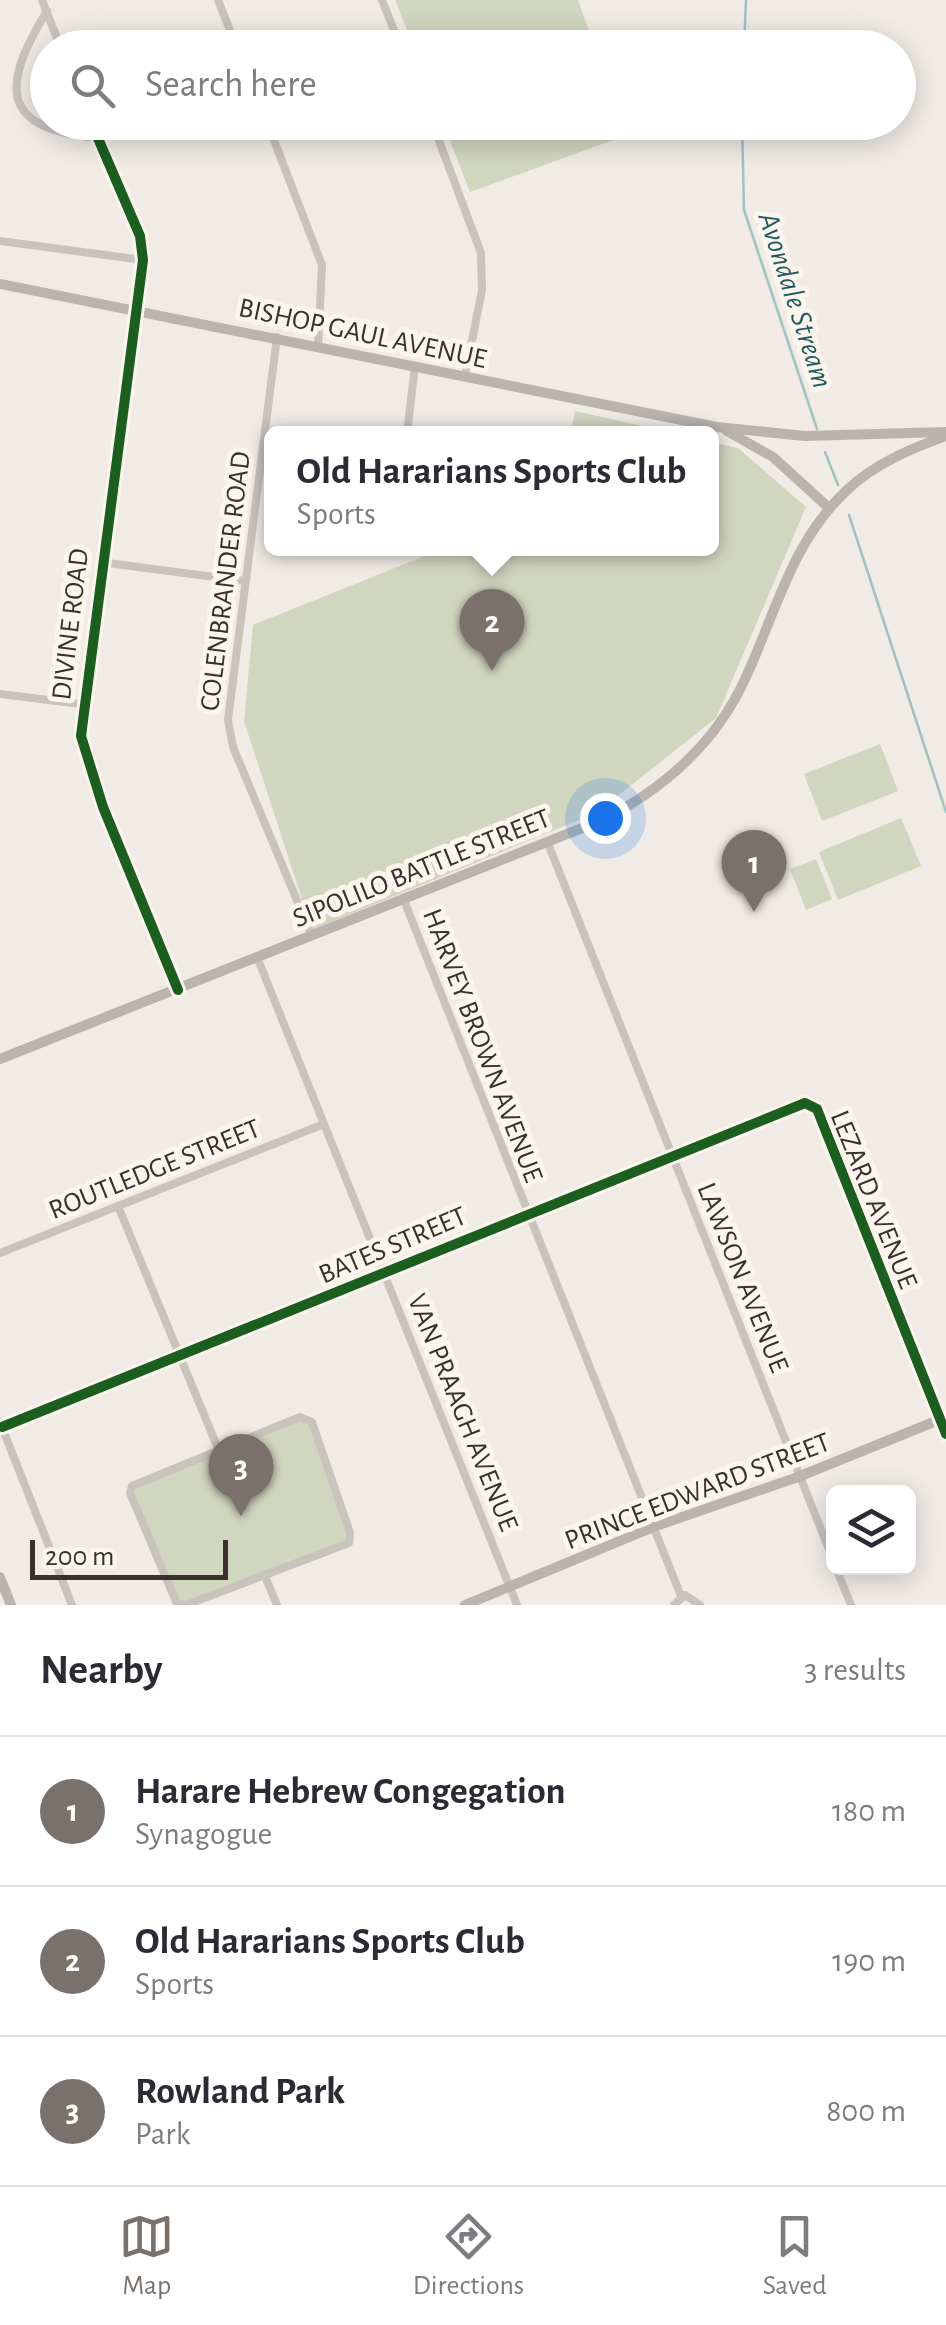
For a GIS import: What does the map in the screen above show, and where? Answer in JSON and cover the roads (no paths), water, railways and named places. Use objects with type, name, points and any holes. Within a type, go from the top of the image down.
[{"type":"main road","name":"BISHOP GAUL AVENUE","points":[[0,284],[712,426]]},
{"type":"main road","points":[[719,427],[805,436],[946,434]]},
{"type":"main road","points":[[719,428],[762,449],[829,508],[866,474],[946,434]]},
{"type":"main road","name":"SIPOLILO BATTLE STREET","points":[[0,1059],[622,810],[647,795],[704,744],[744,681],[791,565],[829,508]]},
{"type":"main road","name":"PRINCE EDWARD STREET","points":[[465,1605],[656,1526],[798,1477],[943,1419]]},
{"type":"main road","points":[[0,1578],[11,1605]]},
{"type":"street","points":[[42,0],[55,30]]},
{"type":"street","points":[[218,0],[230,30]]},
{"type":"street","points":[[382,0],[394,30]]},
{"type":"street","points":[[33,30],[47,11]]},
{"type":"street","points":[[30,33],[8,70],[9,89],[18,110],[30,120]]},
{"type":"street","points":[[0,241],[143,260],[140,236],[99,140]]},
{"type":"street","points":[[274,140],[322,265],[318,346]]},
{"type":"street","points":[[439,140],[481,253],[482,290],[466,376]]},
{"type":"street","name":"DIVINE ROAD","points":[[143,260],[81,704],[86,760],[178,990]]},
{"type":"street","name":"COLENBRANDER ROAD","points":[[265,426],[277,338]]},
{"type":"street","points":[[409,426],[415,366]]},
{"type":"street","name":"COLENBRANDER ROAD","points":[[264,437],[229,702],[229,734],[311,934]]},
{"type":"street","points":[[100,562],[245,582]]},
{"type":"street","points":[[0,694],[81,704]]},
{"type":"street","name":"LAWSON AVENUE","points":[[547,840],[826,1545]]},
{"type":"street","name":"HARVEY BROWN AVENUE","points":[[403,898],[681,1596]]},
{"type":"street","name":"VAN PRAAGH AVENUE","points":[[257,956],[518,1605]]},
{"type":"street","name":"BATES STREET","points":[[1,1424],[182,1355],[799,1103]]},
{"type":"street","name":"LEZARD AVENUE","points":[[799,1103],[817,1110],[946,1434]]},
{"type":"street","name":"ROUTLEDGE STREET","points":[[0,1253],[324,1124]]},
{"type":"street","points":[[118,1206],[219,1451]]},
{"type":"street","points":[[300,1416],[312,1422],[350,1540],[177,1604],[130,1493],[136,1483],[219,1451],[300,1416]]},
{"type":"street","points":[[1,1424],[72,1605]]},
{"type":"street","points":[[264,1574],[277,1605]]},
{"type":"street","name":"LAWSON AVENUE","points":[[838,1575],[851,1605]]},
{"type":"street","points":[[674,1605],[681,1596],[694,1597],[700,1605]]},
{"type":"waterway","name":"Avondale Stream","points":[[745,30],[746,0]]},
{"type":"waterway","name":"Avondale Stream","points":[[742,140],[744,210],[817,429]]},
{"type":"waterway","name":"Avondale Stream","points":[[825,452],[838,485]]},
{"type":"waterway","name":"Avondale Stream","points":[[849,515],[946,812]]},
{"type":"place","name":"Old Hararians Sports Club","points":[[492,671]]},
{"type":"place","name":"Harare Hebrew Congegation","points":[[754,912]]},
{"type":"place","name":"Rowland Park","points":[[241,1516]]}]
